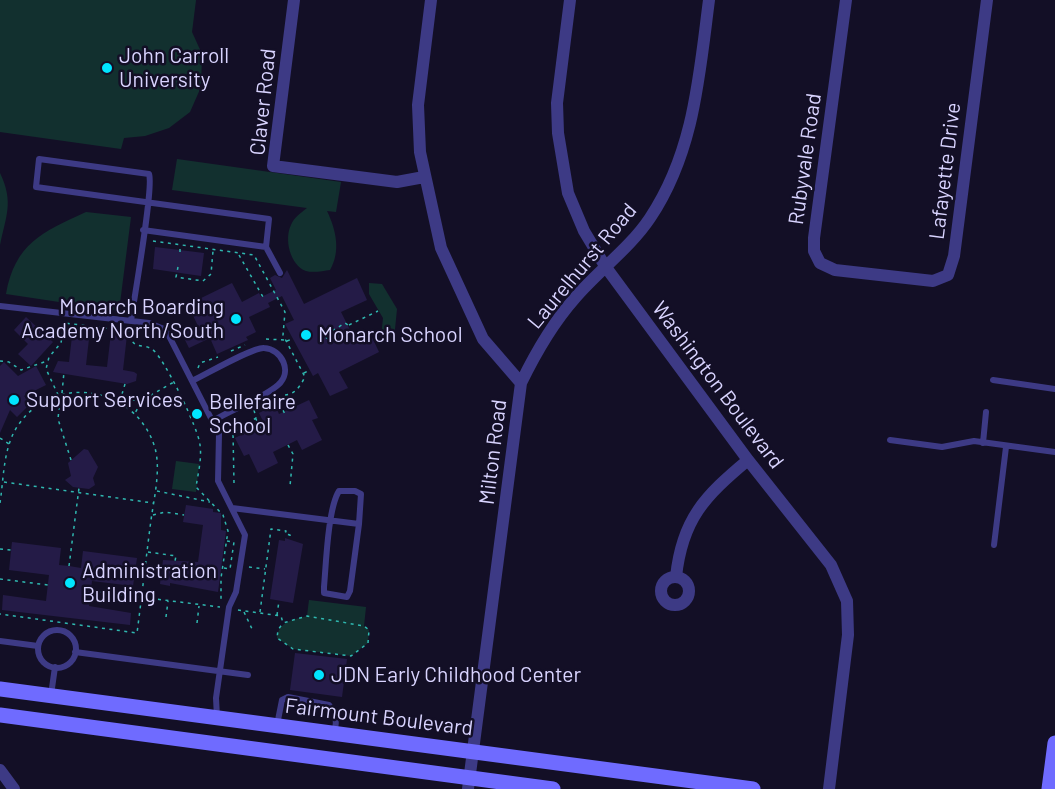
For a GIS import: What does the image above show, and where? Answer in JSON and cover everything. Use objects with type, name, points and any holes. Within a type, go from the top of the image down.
[{"type":"main road","name":"Fairmount Boulevard","points":[[0,689],[753,789]]},
{"type":"main road","points":[[0,715],[213,742],[469,783],[553,789]]},
{"type":"main road","points":[[213,742],[217,717]]},
{"type":"main road","points":[[1049,789],[1055,743]]},
{"type":"street","name":"Claver Road","points":[[294,0],[273,166],[397,182],[424,177]]},
{"type":"street","name":"Milton Road","points":[[431,0],[418,105],[424,177],[441,248],[461,295],[483,339],[521,383],[469,783]]},
{"type":"street","name":"Washington Boulevard","points":[[570,0],[557,103],[560,145],[568,193],[584,231],[605,266],[748,460],[831,565],[847,601],[848,635],[829,789]]},
{"type":"street","name":"Laurelhurst Road","points":[[521,383],[544,337],[574,298],[648,220],[672,181],[686,147],[695,109],[709,0]]},
{"type":"street","name":"Rubyvale Road","points":[[846,0],[814,251],[820,263],[835,270],[877,275]]},
{"type":"street","name":"Lafayette Drive","points":[[877,275],[933,281],[948,275],[954,256],[987,0]]},
{"type":"street","points":[[676,577],[683,535],[696,513],[718,485],[748,460]]},
{"type":"street","points":[[0,770],[14,789]]},
{"type":"lane","points":[[131,321],[144,230],[147,203],[150,178],[148,174],[39,159],[36,187],[147,203],[269,219],[266,247],[279,273]]},
{"type":"lane","points":[[144,230],[266,247]]},
{"type":"lane","points":[[0,306],[149,323],[164,329],[192,381],[219,434],[218,481],[242,526],[245,543],[236,592],[229,607],[216,698],[217,717]]},
{"type":"lane","points":[[192,381],[262,347],[275,350],[284,362],[285,373],[279,385],[213,421]]},
{"type":"lane","points":[[993,380],[1055,389]]},
{"type":"lane","points":[[983,443],[986,412]]},
{"type":"lane","points":[[890,440],[942,447],[974,441],[1055,452]]},
{"type":"lane","points":[[994,545],[1006,447]]},
{"type":"lane","points":[[339,491],[355,491],[361,494],[359,524],[350,591],[347,597],[330,596],[324,593],[324,587],[332,520],[339,491]]},
{"type":"lane","points":[[232,508],[359,524]]},
{"type":"lane","points":[[62,630],[73,638],[75,652],[67,665],[55,667],[40,657],[38,646],[40,640],[50,631],[62,630]]},
{"type":"lane","points":[[0,640],[38,646]]},
{"type":"lane","points":[[75,652],[248,675]]},
{"type":"lane","points":[[51,695],[55,667]]},
{"type":"lane","points":[[277,725],[282,700],[288,697],[329,705],[337,725],[334,732]]},
{"type":"path","points":[[142,240],[254,255],[285,312],[283,335],[305,377],[299,388],[288,395],[276,396],[264,403],[267,409]]},
{"type":"path","points":[[180,252],[181,245]]},
{"type":"path","points":[[178,267],[176,277],[203,281],[210,274],[214,250]]},
{"type":"path","points":[[239,254],[263,297]]},
{"type":"path","points":[[206,262],[212,262]]},
{"type":"path","points":[[348,325],[348,330],[329,340],[324,336],[327,332],[345,323],[348,325],[378,311]]},
{"type":"path","points":[[71,460],[58,420],[58,395],[46,369],[48,361],[61,343],[64,323],[130,331],[133,341],[140,348],[152,349],[169,370],[200,444],[196,487],[223,514],[228,531],[220,608],[91,591]]},
{"type":"path","points":[[286,342],[292,339]]},
{"type":"path","points":[[0,361],[9,362],[21,370],[48,361]]},
{"type":"path","points":[[13,371],[16,367]]},
{"type":"path","points":[[303,373],[310,370]]},
{"type":"path","points":[[62,394],[64,372]]},
{"type":"path","points":[[120,401],[143,399],[174,382]]},
{"type":"path","points":[[120,401],[125,384]]},
{"type":"path","points":[[0,503],[9,444],[25,416],[58,395],[80,391],[92,392],[120,401],[134,413],[150,434],[155,450],[155,490],[137,633],[0,614]]},
{"type":"path","points":[[276,396],[286,416]]},
{"type":"path","points":[[134,413],[143,399]]},
{"type":"path","points":[[253,409],[260,428]]},
{"type":"path","points":[[234,483],[233,433],[256,418]]},
{"type":"path","points":[[0,438],[9,444]]},
{"type":"path","points":[[288,445],[293,454],[290,486]]},
{"type":"path","points":[[3,482],[153,503]]},
{"type":"path","points":[[69,566],[79,488]]},
{"type":"path","points":[[155,490],[211,502]]},
{"type":"path","points":[[152,515],[165,512],[184,514]]},
{"type":"path","points":[[260,613],[271,529],[286,531],[285,534],[290,535],[290,539]]},
{"type":"path","points":[[223,568],[230,569],[234,542],[227,541]]},
{"type":"path","points":[[0,549],[11,550]]},
{"type":"path","points":[[147,552],[176,556],[175,561]]},
{"type":"path","points":[[136,567],[145,569]]},
{"type":"path","points":[[249,567],[266,569]]},
{"type":"path","points":[[0,579],[48,585]]},
{"type":"path","points":[[166,617],[168,601]]},
{"type":"path","points":[[277,616],[279,601]]},
{"type":"path","points":[[197,623],[200,605]]},
{"type":"path","points":[[238,610],[281,616],[283,623]]},
{"type":"path","points":[[244,611],[253,631]]},
{"type":"path","points":[[307,616],[364,626],[369,630],[368,643],[351,656],[293,649],[277,638],[278,630],[283,623],[307,616]]},
{"type":"path","points":[[60,622],[61,617]]},
{"type":"green space","name":"John Carroll University","points":[[0,0],[196,0],[192,32],[202,54],[201,87],[190,112],[169,128],[145,136],[124,138],[121,149],[0,132]]},
{"type":"green space","points":[[177,159],[341,182],[336,212],[327,211],[336,240],[335,255],[330,270],[306,271],[300,268],[292,258],[288,244],[289,231],[296,217],[307,208],[172,190]]},
{"type":"green space","points":[[0,173],[7,192],[8,209],[0,245]]},
{"type":"green space","points":[[86,212],[131,217],[119,311],[6,294],[10,277],[24,251],[56,226]]},
{"type":"green space","points":[[369,283],[382,284],[397,309],[394,339],[381,337],[383,318],[369,294]]},
{"type":"green space","points":[[176,461],[199,464],[196,492],[172,489]]},
{"type":"green space","points":[[309,600],[366,607],[364,626],[369,630],[368,643],[351,656],[293,649],[277,638],[278,632],[284,625],[307,616]]},
{"type":"building","points":[[155,247],[204,253],[201,276],[153,269]]},
{"type":"building","points":[[287,270],[304,304],[357,278],[367,300],[341,312],[354,338],[369,331],[379,352],[339,372],[348,388],[330,396],[318,373],[313,376],[285,324],[294,320],[282,296],[268,303],[270,307],[249,317],[256,332],[246,337],[248,340],[217,354],[210,338],[189,348],[182,334],[198,326],[189,307],[196,304],[195,301],[232,283],[242,302],[259,293],[261,297],[276,290],[270,278],[275,275],[282,278]]},
{"type":"building","points":[[26,317],[53,342],[31,366],[18,354],[28,344],[14,330]]},
{"type":"building","points":[[73,328],[90,330],[86,365],[107,367],[111,333],[127,335],[123,370],[137,374],[136,381],[127,384],[53,372],[58,361],[69,362]]},
{"type":"building","name":"Support Services","points":[[4,362],[18,376],[36,366],[46,385],[24,396],[31,403],[17,417],[10,410],[0,433],[0,366]]},
{"type":"building","points":[[309,400],[318,418],[312,420],[322,440],[302,450],[297,440],[273,452],[278,463],[258,473],[249,454],[244,456],[235,438],[264,423],[259,413],[275,405],[279,414]]},
{"type":"building","points":[[84,449],[88,450],[98,467],[93,478],[95,485],[89,489],[73,487],[65,480],[71,476],[68,463]]},
{"type":"building","points":[[186,505],[213,509],[213,512],[221,513],[221,530],[226,531],[218,592],[170,583],[170,586],[160,584],[163,560],[198,562],[203,525],[183,522]]},
{"type":"building","points":[[285,538],[303,544],[293,603],[270,599],[279,540],[285,541]]},
{"type":"building","name":"Administration Building","points":[[12,542],[61,548],[59,565],[81,568],[83,551],[137,558],[133,586],[92,581],[89,606],[131,613],[130,625],[2,610],[3,595],[46,601],[49,575],[9,570]]},
{"type":"building","name":"JDN Early Childhood Center","points":[[295,653],[347,659],[342,697],[290,690]]},
{"type":"place","name":"John Carroll University","points":[[107,68]]},
{"type":"place","name":"Monarch Boarding Academy North/South","points":[[236,319]]},
{"type":"place","name":"Monarch School","points":[[306,335]]},
{"type":"place","name":"Support Services","points":[[14,400]]},
{"type":"place","name":"Bellefaire School","points":[[197,414]]},
{"type":"place","name":"Administration Building","points":[[70,583]]},
{"type":"place","name":"JDN Early Childhood Center","points":[[319,675]]}]
